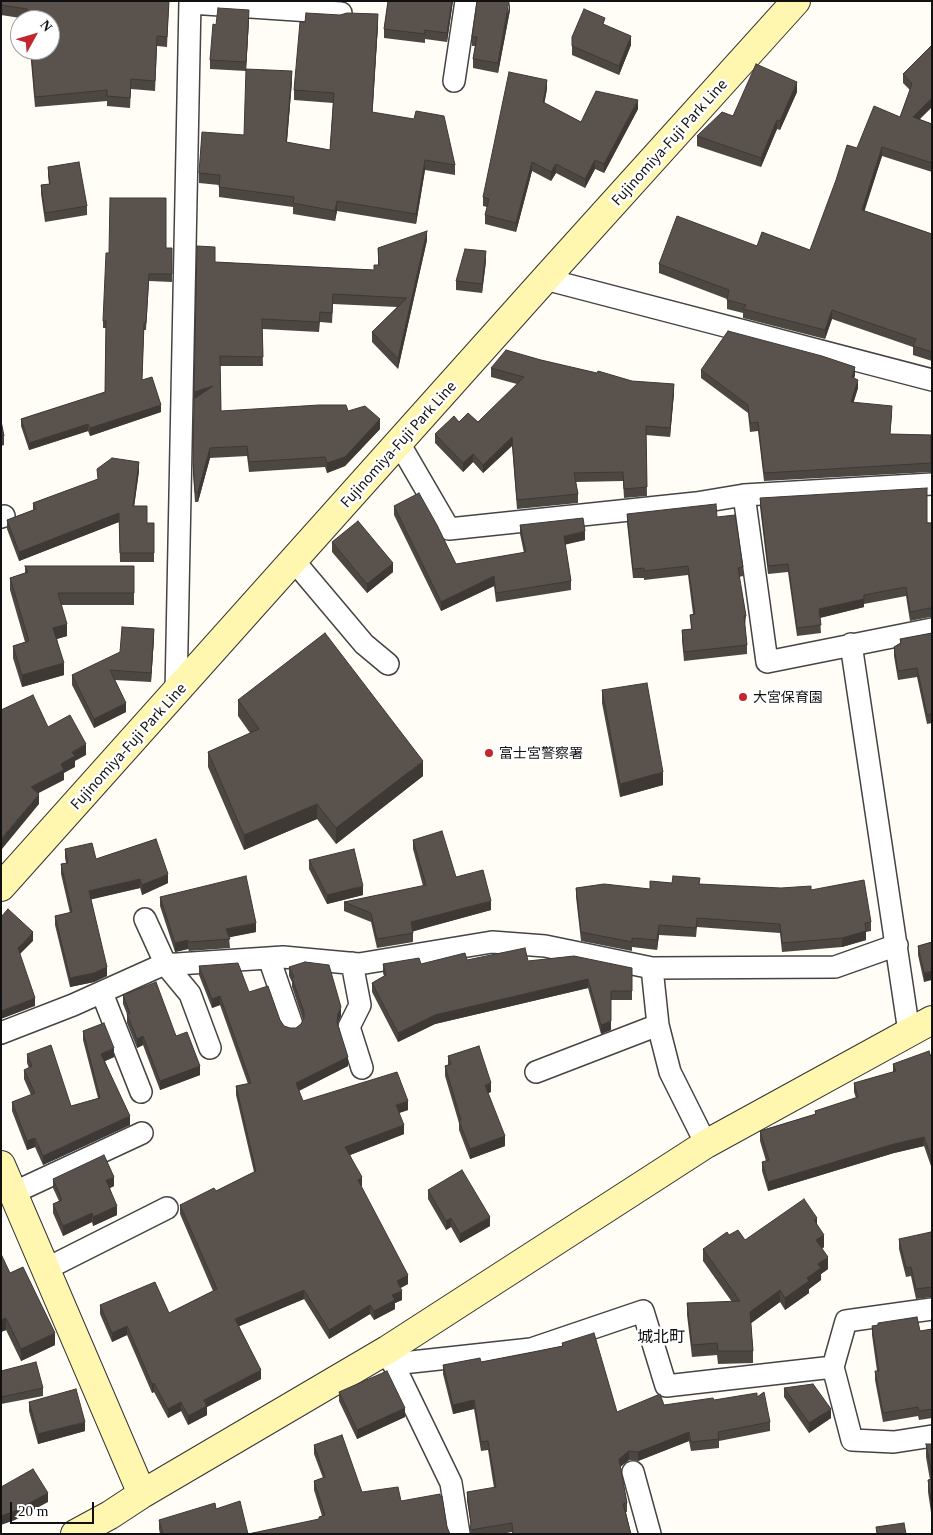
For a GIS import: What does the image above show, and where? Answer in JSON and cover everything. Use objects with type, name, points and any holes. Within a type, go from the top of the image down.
[{"type":"street","points":[[454,81],[466,1]]},
{"type":"street","name":"Fujinomiya-Fuji Park Line","points":[[1,887],[796,1]]},
{"type":"street","points":[[176,692],[190,2],[341,13]]},
{"type":"street","points":[[545,279],[932,380]]},
{"type":"street","points":[[399,442],[449,529],[744,495],[932,484]]},
{"type":"street","points":[[744,495],[766,662],[932,629]]},
{"type":"street","points":[[294,561],[364,644],[388,664]]},
{"type":"street","points":[[76,1534],[110,1525],[142,1494],[390,1357],[706,1144],[920,1026],[896,945],[851,644]]},
{"type":"street","points":[[145,919],[166,965],[190,994],[210,1048]]},
{"type":"street","points":[[1,1033],[102,993],[162,965],[284,957],[359,964],[492,942],[545,946],[652,968],[835,967],[896,945]]},
{"type":"street","points":[[269,958],[292,1025]]},
{"type":"street","points":[[352,963],[360,1005],[349,1027],[362,1068]]},
{"type":"street","points":[[652,968],[658,1025],[670,1072],[706,1144]]},
{"type":"street","points":[[102,993],[141,1092]]},
{"type":"street","points":[[536,1072],[658,1025]]},
{"type":"street","points":[[13,1193],[142,1133]]},
{"type":"street","points":[[1,1165],[142,1494]]},
{"type":"street","points":[[46,1269],[166,1208]]},
{"type":"street","points":[[932,1309],[846,1321],[833,1367],[852,1440],[894,1442],[932,1436]]},
{"type":"street","points":[[390,1357],[531,1349],[642,1311],[666,1386],[833,1367]]},
{"type":"street","points":[[390,1357],[451,1483],[459,1534]]},
{"type":"street","points":[[632,1472],[650,1534]]},
{"type":"building","points":[[1,1],[169,1],[167,37],[157,36],[155,81],[131,79],[130,98],[107,96],[107,90],[35,97],[32,60],[60,60],[60,10],[27,10],[1,5]]},
{"type":"building","points":[[388,1],[452,1],[447,33],[424,30],[425,34],[384,29]]},
{"type":"building","points":[[477,1],[509,1],[498,63],[473,59],[477,37],[472,37]]},
{"type":"building","points":[[218,8],[249,10],[246,62],[210,60],[213,24],[216,25]]},
{"type":"building","points":[[584,9],[605,18],[603,24],[631,36],[619,66],[572,46],[572,37]]},
{"type":"building","points":[[306,13],[340,15],[347,13],[378,14],[372,112],[414,119],[416,111],[444,116],[455,165],[425,160],[416,214],[337,201],[335,211],[293,203],[294,197],[219,187],[220,175],[199,173],[202,132],[244,135],[246,69],[292,71],[286,142],[330,150],[334,93],[294,90],[300,22],[305,22]]},
{"type":"building","points":[[932,45],[932,98],[913,117],[932,124],[932,163],[882,147],[862,210],[932,234],[932,352],[913,346],[916,339],[832,310],[825,330],[743,309],[746,305],[727,300],[729,290],[659,264],[677,216],[757,246],[762,232],[810,250],[847,145],[857,148],[874,106],[900,117],[912,84],[903,74]]},
{"type":"building","points":[[756,64],[797,82],[780,121],[777,120],[761,158],[697,136],[722,112],[733,116]]},
{"type":"building","points":[[509,72],[547,80],[543,102],[581,122],[596,91],[638,100],[604,164],[595,160],[585,179],[556,164],[551,172],[532,162],[516,223],[485,215],[489,199],[483,197]]},
{"type":"building","points":[[79,162],[87,206],[45,213],[41,185],[50,184],[48,167]]},
{"type":"building","points":[[110,198],[166,198],[166,248],[172,248],[172,274],[149,274],[146,323],[144,323],[142,380],[152,377],[161,405],[90,428],[88,424],[29,443],[21,419],[105,392],[106,321],[103,321],[106,253],[109,253]]},
{"type":"building","points":[[427,231],[398,359],[372,332],[407,298],[333,294],[332,313],[320,312],[319,322],[262,319],[263,357],[220,356],[221,411],[346,405],[348,411],[365,406],[380,419],[345,457],[327,463],[325,457],[249,462],[247,446],[210,448],[198,492],[195,492],[193,463],[194,399],[213,386],[194,392],[197,246],[215,247],[215,262],[374,270],[374,265],[379,265],[378,248]]},
{"type":"building","points":[[465,249],[486,251],[482,284],[456,281]]},
{"type":"building","points":[[728,331],[822,356],[855,367],[852,377],[858,380],[851,402],[892,406],[890,434],[931,435],[931,463],[764,473],[758,422],[750,423],[748,405],[701,370]]},
{"type":"building","points":[[506,350],[597,373],[598,371],[632,381],[674,384],[670,428],[646,426],[647,487],[624,489],[623,472],[574,473],[578,494],[517,500],[512,437],[483,465],[473,454],[463,463],[435,434],[454,416],[459,422],[468,413],[478,422],[524,377],[491,368]]},
{"type":"building","points":[[1,421],[4,436],[1,436]]},
{"type":"building","points":[[112,458],[139,462],[133,506],[147,506],[147,523],[154,523],[154,553],[120,553],[119,513],[19,552],[7,520],[36,509],[33,503],[98,479],[97,469]]},
{"type":"building","points":[[927,488],[927,523],[932,523],[932,609],[910,612],[906,587],[864,595],[864,599],[819,609],[821,625],[797,628],[788,564],[768,566],[760,498]]},
{"type":"building","points":[[419,493],[456,564],[526,552],[520,525],[583,518],[585,531],[564,536],[571,581],[496,593],[494,576],[441,602],[394,506]]},
{"type":"building","points":[[716,504],[717,517],[735,515],[743,567],[738,568],[746,616],[744,616],[747,645],[684,652],[682,630],[692,629],[690,615],[695,614],[688,566],[644,571],[644,568],[633,569],[627,514]]},
{"type":"building","points":[[358,521],[393,563],[367,584],[332,542]]},
{"type":"building","points":[[25,566],[134,566],[134,593],[58,593],[67,624],[53,628],[64,663],[22,675],[13,646],[29,641],[10,578],[28,572]]},
{"type":"building","points":[[122,627],[154,629],[151,673],[110,670],[126,703],[94,719],[72,675],[120,652]]},
{"type":"building","points":[[325,633],[423,761],[336,828],[317,804],[244,835],[208,752],[259,729],[238,700]]},
{"type":"building","points":[[932,633],[932,714],[927,715],[917,668],[898,671],[894,647],[901,643],[900,639]]},
{"type":"building","points":[[647,683],[663,772],[620,784],[602,690]]},
{"type":"building","points":[[33,695],[48,727],[70,715],[86,744],[72,752],[75,756],[61,764],[64,770],[31,787],[39,794],[1,839],[1,710]]},
{"type":"building","points":[[442,831],[456,877],[483,870],[491,901],[411,922],[413,933],[377,939],[371,913],[344,902],[426,885],[413,840]]},
{"type":"building","points":[[156,839],[168,874],[142,885],[140,879],[89,891],[107,967],[94,973],[70,978],[55,916],[72,912],[61,864],[68,863],[65,849],[92,843],[96,859]]},
{"type":"building","points":[[354,849],[363,886],[327,895],[309,860]]},
{"type":"building","points":[[246,876],[256,923],[226,929],[230,939],[189,942],[188,940],[175,943],[160,897]]},
{"type":"building","points":[[673,876],[700,878],[699,884],[781,888],[811,886],[811,890],[864,880],[871,922],[865,923],[866,931],[842,938],[782,943],[780,924],[697,918],[696,928],[659,925],[657,940],[632,938],[632,942],[581,932],[576,888],[604,884],[650,889],[650,881],[672,883]]},
{"type":"building","points":[[8,909],[33,932],[18,948],[35,998],[1,1011],[1,917]]},
{"type":"building","points":[[932,942],[932,971],[924,973],[918,946]]},
{"type":"building","points":[[525,948],[528,961],[574,956],[632,968],[632,991],[611,991],[611,1021],[601,1025],[588,979],[435,1015],[398,1033],[372,983],[386,975],[383,964],[419,958],[421,964],[465,953],[467,960]]},
{"type":"building","points":[[305,962],[329,965],[341,1007],[337,1022],[348,1057],[296,1083],[303,1101],[397,1072],[408,1101],[396,1105],[404,1125],[345,1147],[362,1177],[358,1180],[408,1275],[397,1281],[402,1291],[392,1295],[395,1300],[374,1311],[370,1305],[329,1330],[304,1290],[235,1319],[261,1370],[204,1400],[207,1406],[188,1416],[181,1402],[168,1409],[154,1383],[152,1384],[127,1326],[112,1333],[100,1305],[155,1282],[169,1313],[217,1289],[180,1205],[214,1188],[216,1191],[256,1171],[236,1086],[251,1083],[220,996],[212,999],[199,966],[238,963],[249,992],[268,986],[284,1026],[296,1028],[304,1018],[304,1012],[292,978],[294,977],[289,967]]},
{"type":"building","points":[[156,982],[176,1036],[187,1032],[200,1066],[160,1081],[143,1036],[137,1039],[127,1014],[130,1013],[123,995]]},
{"type":"building","points":[[104,1023],[114,1048],[101,1054],[130,1116],[43,1156],[35,1138],[27,1141],[12,1102],[35,1093],[24,1070],[32,1066],[27,1054],[51,1045],[71,1106],[100,1098],[83,1031]]},
{"type":"building","points":[[479,1046],[491,1083],[485,1085],[505,1136],[470,1149],[459,1121],[461,1120],[445,1066],[451,1064],[448,1056]]},
{"type":"building","points":[[929,1051],[932,1060],[932,1160],[924,1137],[894,1144],[768,1182],[762,1162],[769,1160],[760,1131],[816,1114],[815,1111],[858,1097],[854,1083],[896,1071],[893,1064]]},
{"type":"building","points":[[104,1155],[114,1177],[106,1180],[117,1206],[93,1217],[92,1213],[63,1226],[53,1204],[62,1200],[53,1179]]},
{"type":"building","points":[[462,1170],[490,1217],[460,1234],[451,1218],[446,1221],[428,1190]]},
{"type":"building","points":[[804,1199],[817,1218],[814,1220],[824,1235],[816,1240],[828,1257],[818,1264],[821,1268],[807,1278],[809,1281],[785,1298],[780,1290],[750,1312],[753,1351],[718,1351],[717,1343],[692,1345],[687,1303],[740,1301],[703,1249],[727,1232],[729,1235],[738,1230],[745,1240]]},
{"type":"building","points":[[931,1232],[932,1287],[916,1289],[911,1267],[906,1268],[899,1239]]},
{"type":"building","points":[[1,1254],[10,1273],[23,1267],[55,1333],[21,1349],[6,1318],[1,1320]]},
{"type":"building","points":[[917,1317],[920,1331],[932,1329],[932,1409],[919,1411],[918,1407],[883,1413],[875,1371],[879,1371],[872,1326],[878,1325],[878,1323]]},
{"type":"building","points":[[594,1333],[617,1412],[660,1394],[664,1405],[757,1393],[757,1397],[764,1392],[770,1422],[718,1432],[719,1439],[691,1442],[689,1432],[638,1452],[629,1451],[619,1459],[627,1503],[623,1504],[631,1534],[513,1534],[512,1523],[470,1530],[471,1523],[467,1492],[496,1487],[488,1441],[481,1442],[474,1400],[453,1405],[443,1365],[480,1358],[481,1362],[563,1346],[562,1343]]},
{"type":"building","points":[[36,1362],[43,1388],[1,1397],[1,1371]]},
{"type":"building","points":[[387,1371],[405,1408],[357,1430],[339,1392]]},
{"type":"building","points":[[813,1384],[831,1409],[809,1423],[784,1388]]},
{"type":"building","points":[[76,1389],[85,1422],[38,1434],[29,1402]]},
{"type":"building","points":[[342,1435],[362,1492],[398,1487],[401,1501],[440,1494],[450,1534],[248,1534],[319,1519],[319,1517],[325,1515],[314,1481],[325,1477],[314,1445]]},
{"type":"building","points":[[926,1444],[932,1444],[932,1474]]},
{"type":"building","points":[[33,1469],[48,1493],[15,1511],[1,1516],[1,1487]]},
{"type":"building","points":[[932,1479],[932,1507],[928,1480]]},
{"type":"building","points":[[240,1501],[248,1534],[163,1534],[159,1520],[215,1503],[216,1509]]},
{"type":"building","points":[[904,1523],[906,1534],[877,1534],[876,1527]]},
{"type":"place","name":"大宮保育園","points":[[743,697]]},
{"type":"place","name":"富士宮警察署","points":[[489,753]]},
{"type":"district","name":"城北町","points":[[661,1336]]}]
